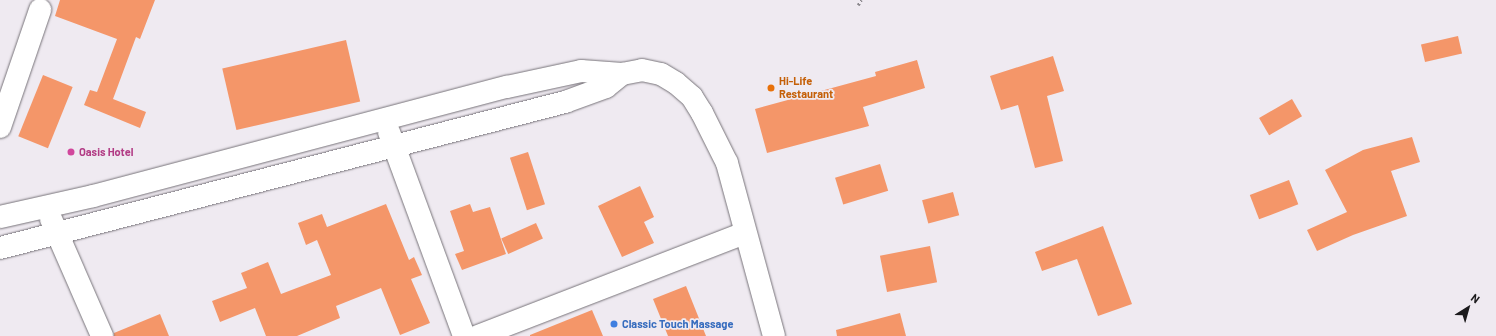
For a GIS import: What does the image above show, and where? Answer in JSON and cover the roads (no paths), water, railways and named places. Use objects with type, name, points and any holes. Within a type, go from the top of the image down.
[{"type":"street","points":[[0,126],[40,10]]},
{"type":"street","points":[[0,217],[385,120],[507,87],[581,71],[622,74],[642,70],[660,74],[692,97],[727,163],[774,336]]},
{"type":"street","points":[[0,248],[55,232],[394,147],[588,95],[606,87],[622,74]]},
{"type":"street","points":[[385,120],[464,336]]},
{"type":"street","points":[[47,206],[55,232],[102,336]]},
{"type":"street","points":[[478,336],[745,233]]},
{"type":"place","name":"Hi-Life Restaurant","points":[[771,88]]},
{"type":"place","name":"Oasis Hotel","points":[[71,152]]},
{"type":"place","name":"Classic Touch Massage","points":[[614,324]]}]
